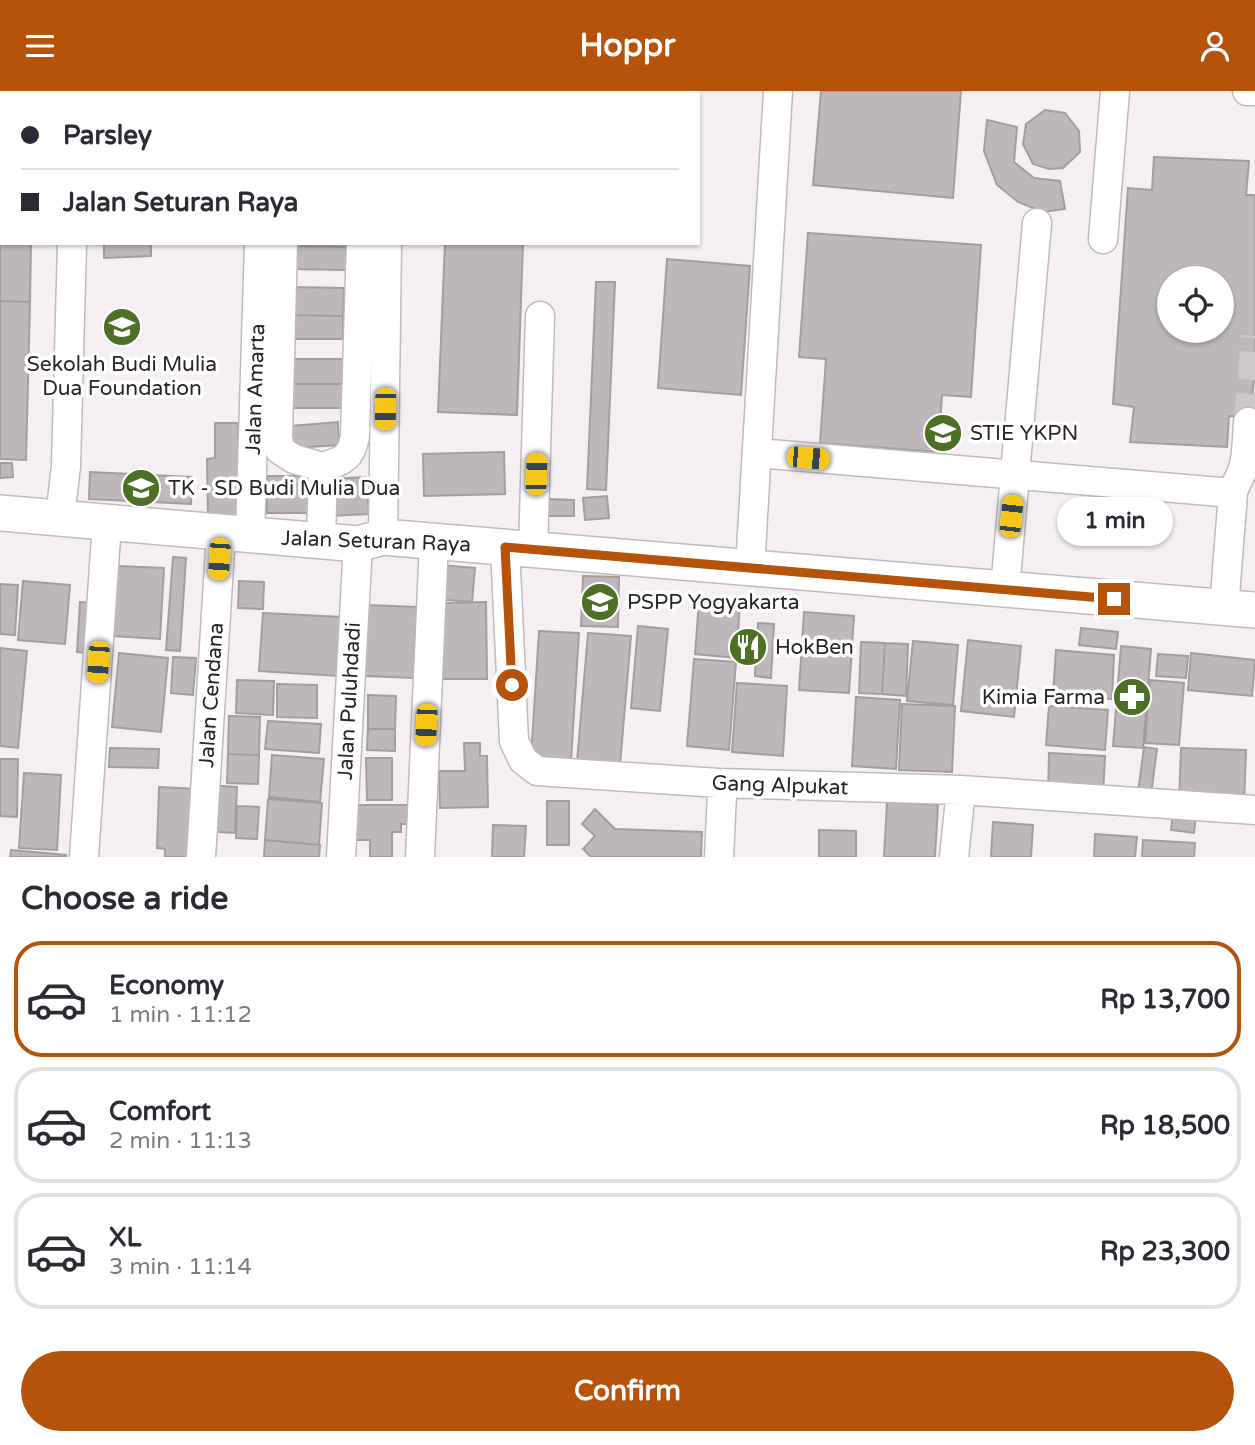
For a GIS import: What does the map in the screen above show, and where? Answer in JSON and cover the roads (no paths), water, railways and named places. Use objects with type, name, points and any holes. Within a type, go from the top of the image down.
[{"type":"main road","name":"Jalan Seturan Raya","points":[[0,513],[321,541],[434,541],[1240,609]]},
{"type":"street","points":[[750,568],[778,91]]},
{"type":"street","points":[[1103,239],[1115,91]]},
{"type":"street","points":[[1247,91],[1255,91]]},
{"type":"street","points":[[1005,589],[1037,223]]},
{"type":"street","points":[[60,518],[66,467],[72,245]]},
{"type":"street","name":"Jalan Amarta","points":[[236,534],[259,245]]},
{"type":"street","points":[[283,245],[278,437],[280,450],[293,459],[323,467],[345,460],[353,447],[355,436],[361,245]]},
{"type":"street","name":"Jalan Puluhdadi","points":[[341,857],[370,541],[387,245]]},
{"type":"street","name":"Gang Alpukat","points":[[540,316],[519,548],[514,741],[523,760],[537,771],[719,783],[961,790],[1255,810]]},
{"type":"street","points":[[1240,609],[1233,493],[1244,465],[1248,422]]},
{"type":"street","points":[[757,453],[1233,493]]},
{"type":"street","points":[[321,541],[323,467]]},
{"type":"street","points":[[85,857],[107,523]]},
{"type":"street","name":"Jalan Cendana","points":[[201,857],[236,534]]},
{"type":"street","points":[[420,857],[434,541]]},
{"type":"street","points":[[719,783],[722,794],[719,857]]},
{"type":"street","points":[[954,857],[961,790]]},
{"type":"tunnel","points":[[1248,422],[1255,336]]},
{"type":"place","name":"Sekolah Budi Mulia Dua Foundation","points":[[122,327]]},
{"type":"place","name":"STIE YKPN","points":[[943,433]]},
{"type":"place","name":"TK - SD Budi Mulia Dua","points":[[141,488]]},
{"type":"place","name":"PSPP Yogyakarta","points":[[600,602]]},
{"type":"place","name":"HokBen","points":[[748,647]]},
{"type":"place","name":"Kimia Farma","points":[[1132,697]]}]
